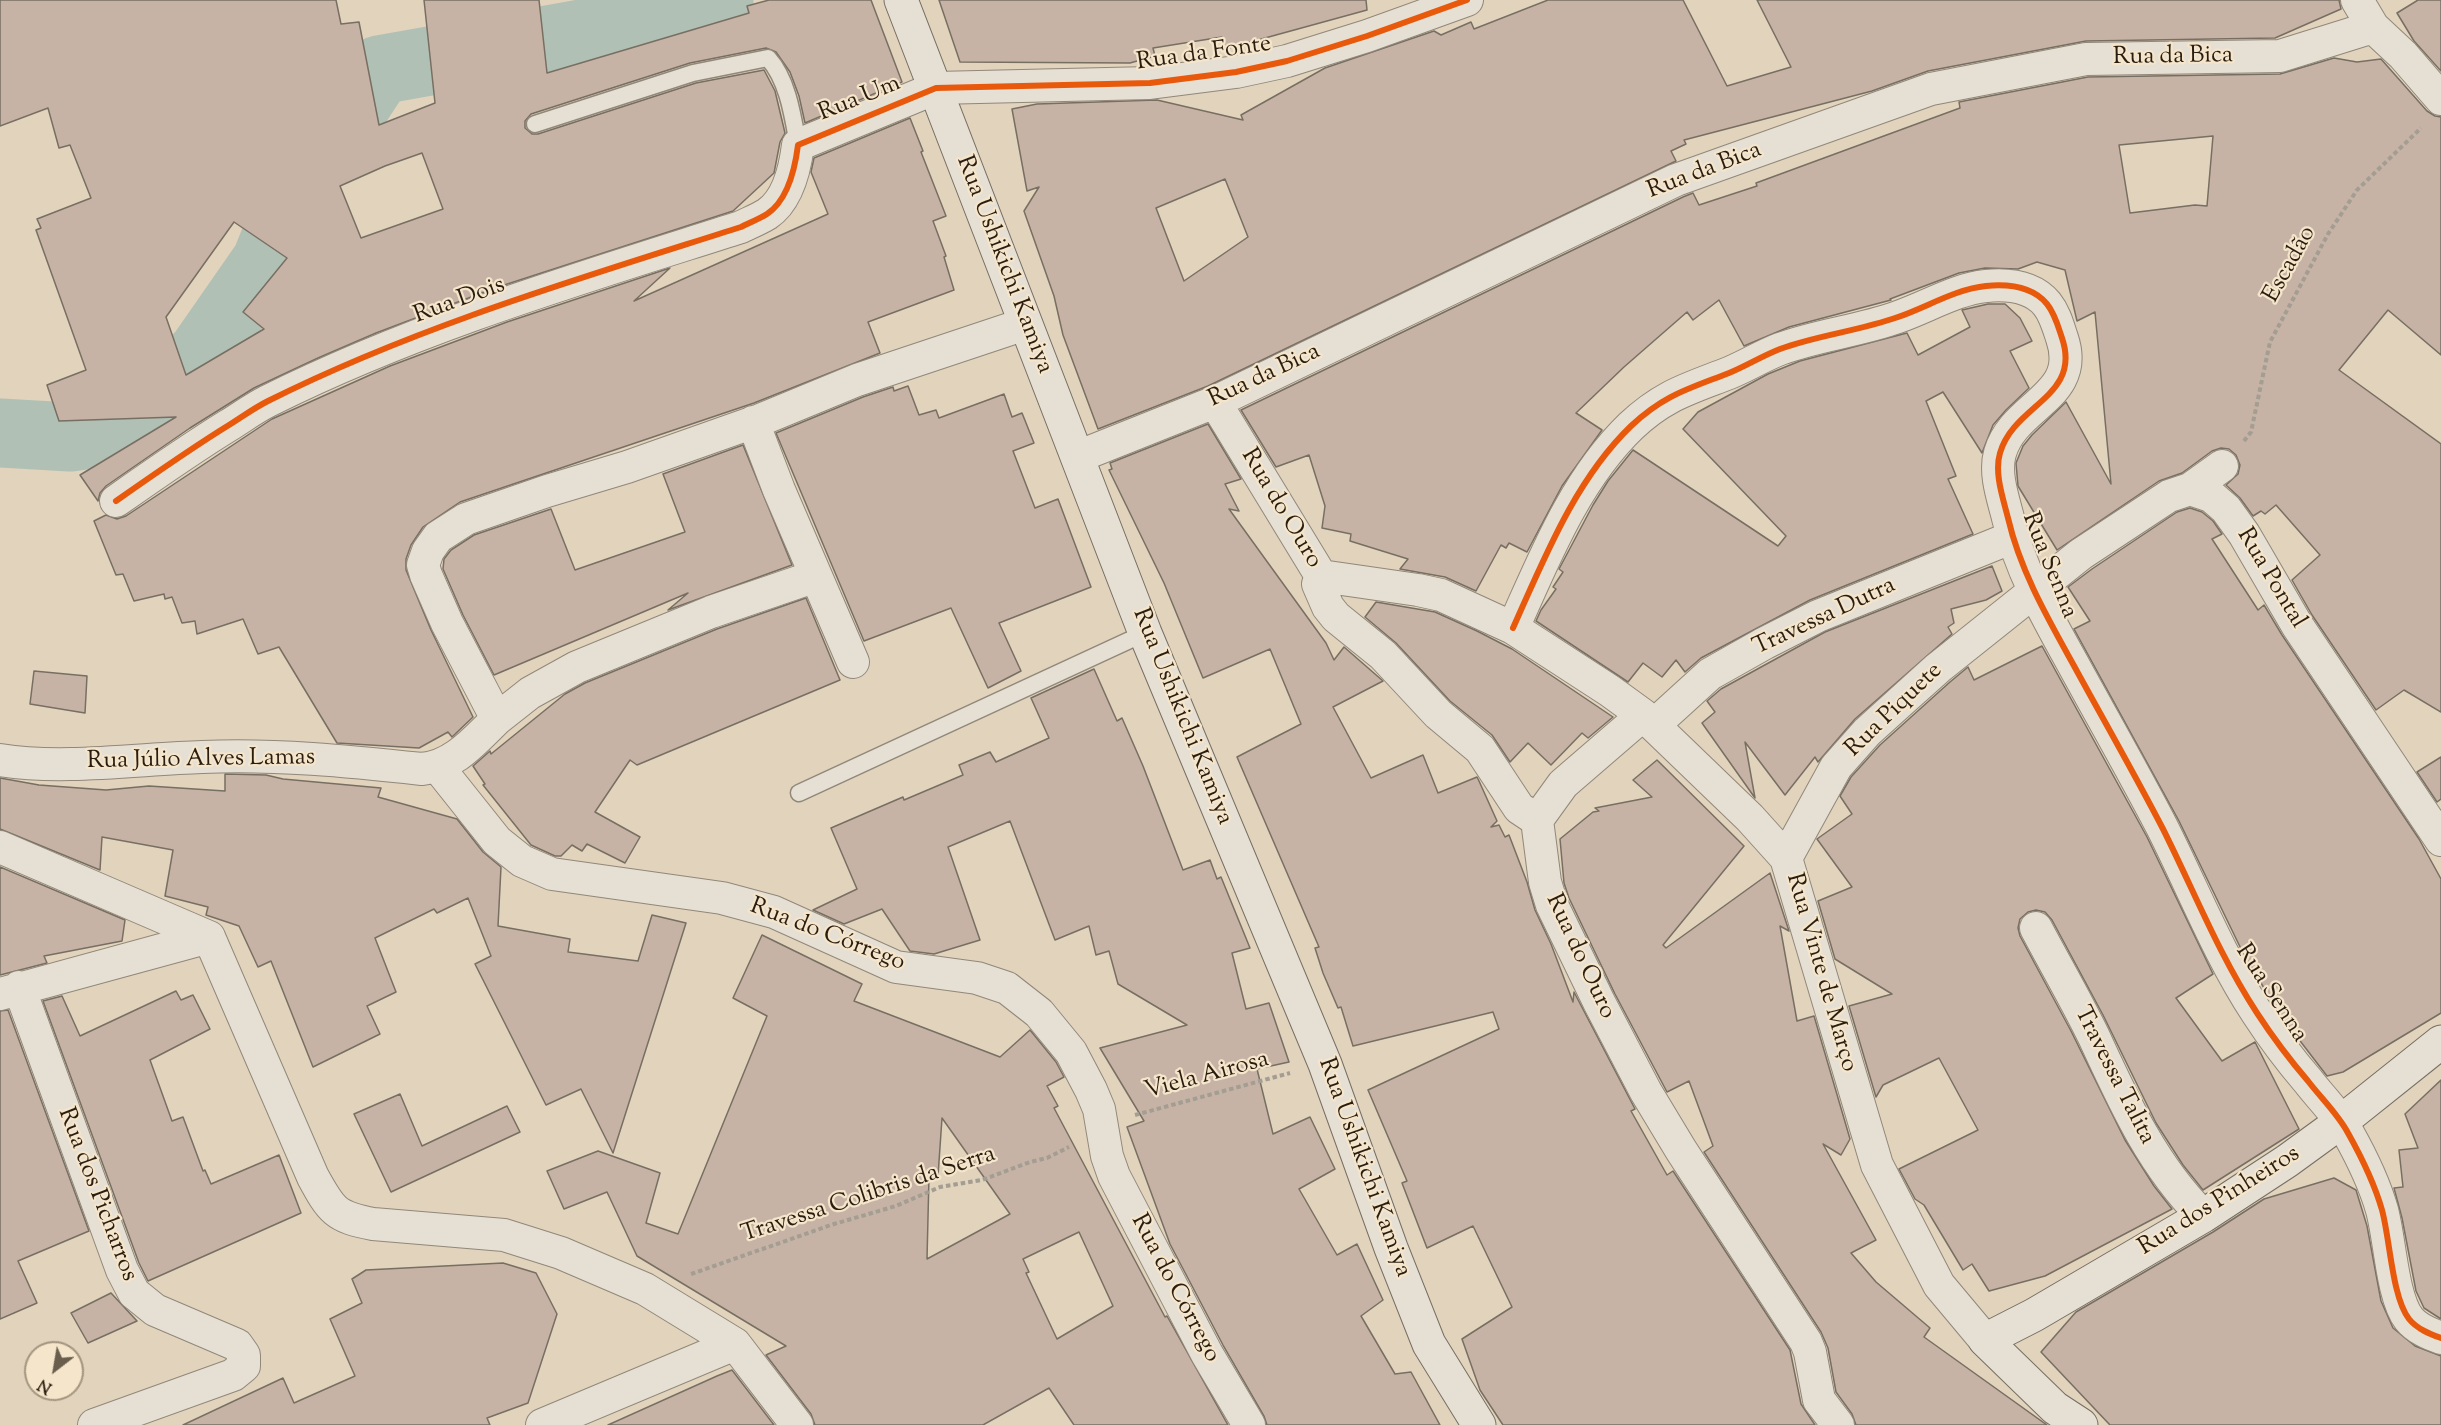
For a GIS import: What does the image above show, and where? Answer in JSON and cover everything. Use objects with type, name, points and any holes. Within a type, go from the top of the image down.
[{"type":"main road","name":"Rua Ushikichi Kamiya","points":[[901,0],[1145,633],[1325,1064],[1391,1248],[1429,1344],[1479,1425]]},
{"type":"main road","name":"Rua dos Pinheiros","points":[[1985,1340],[2034,1315],[2203,1216],[2287,1161],[2342,1121],[2441,1042]]},
{"type":"main road","name":"Rua Vinte de Março","points":[[1985,1340],[2055,1408],[2081,1425]]},
{"type":"street","name":"Rua da Fonte","points":[[936,88],[1150,83],[1236,72],[1287,61],[1356,40],[1467,0]]},
{"type":"street","points":[[2357,0],[2373,27],[2403,55],[2441,99]]},
{"type":"street","name":"Rua da Bica","points":[[1077,457],[1215,402],[1676,180],[1931,89],[2086,59],[2280,56],[2373,27]]},
{"type":"street","name":"Rua Um","points":[[798,145],[936,88]]},
{"type":"street","name":"Rua Dois","points":[[116,501],[195,446],[266,402],[347,366],[453,322],[741,227],[768,213],[782,198],[795,167],[798,145]]},
{"type":"street","name":"Rua Senna","points":[[1513,628],[1547,552],[1584,486],[1614,442],[1664,399],[1688,387],[1743,367],[1779,349],[1900,317],[1978,286],[2018,287],[2029,290],[2045,301],[2056,319],[2067,352],[2067,368],[2058,386],[2018,421],[1999,456],[2001,490],[2013,537],[2034,591],[2164,831],[2229,969],[2261,1019],[2306,1080],[2342,1121],[2368,1167],[2383,1212],[2400,1301],[2409,1320],[2422,1330],[2441,1338]]},
{"type":"street","points":[[497,719],[447,623],[426,575],[423,565],[428,551],[438,537],[466,519],[627,467],[753,422],[857,380],[1025,324]]},
{"type":"street","name":"Rua do Ouro","points":[[1215,402],[1321,576],[1318,584],[1321,594],[1336,616],[1383,655],[1438,714],[1479,749],[1519,808],[1538,820],[1545,882],[1552,905],[1574,953],[1646,1092],[1806,1342],[1819,1400],[1838,1425]]},
{"type":"street","points":[[753,422],[778,490],[853,662]]},
{"type":"street","points":[[2034,591],[2131,519],[2169,496],[2190,489],[2222,466]]},
{"type":"street","name":"Rua Pontal","points":[[2190,489],[2211,496],[2226,509],[2244,534],[2297,625],[2441,840]]},
{"type":"street","name":"Travessa Dutra","points":[[1538,820],[1563,784],[1710,675],[1839,607],[2013,537]]},
{"type":"street","points":[[438,767],[460,754],[497,719],[530,693],[577,667],[711,612],[816,576]]},
{"type":"street","name":"Rua Vinte de Março","points":[[1321,576],[1441,595],[1513,628],[1610,691],[1649,720],[1786,858],[1877,1166],[1940,1285],[1985,1340]]},
{"type":"street","name":"Rua Piquete","points":[[1786,858],[1836,767],[1867,732],[1938,668],[2034,591]]},
{"type":"street","name":"Rua Júlio Alves Lamas","points":[[0,760],[18,763],[61,763],[275,756],[422,769],[438,767]]},
{"type":"street","name":"Rua do Córrego","points":[[438,767],[497,841],[522,861],[552,874],[732,901],[774,912],[896,967],[977,978],[1006,988],[1039,1013],[1071,1052],[1091,1090],[1099,1109],[1101,1132],[1114,1176],[1208,1354],[1249,1425]]},
{"type":"street","points":[[0,847],[209,937],[313,1177],[324,1197],[337,1213],[351,1220],[373,1224],[504,1235],[561,1253],[645,1289],[735,1344],[796,1425]]},
{"type":"street","name":"Travessa Talita","points":[[2036,928],[2093,1036],[2122,1100],[2153,1155],[2180,1193],[2203,1216]]},
{"type":"street","points":[[9,990],[209,937]]},
{"type":"street","name":"Rua dos Picharros","points":[[9,990],[122,1270],[134,1293],[155,1310],[237,1346],[244,1355],[244,1366],[233,1375],[94,1425]]},
{"type":"street","points":[[542,1425],[735,1344]]},
{"type":"lane","points":[[535,123],[693,73],[768,58],[777,67],[795,122],[798,145]]},
{"type":"lane","points":[[799,793],[1145,633]]},
{"type":"building","points":[[0,0],[336,0],[341,24],[359,22],[379,125],[435,103],[424,0],[539,0],[547,73],[749,13],[747,6],[769,0],[871,0],[902,82],[805,123],[799,96],[790,72],[776,52],[766,48],[690,63],[531,114],[525,121],[525,128],[532,134],[538,134],[696,83],[764,70],[775,91],[785,133],[780,142],[774,173],[733,211],[495,288],[376,333],[318,358],[254,388],[190,428],[106,486],[100,493],[98,501],[80,475],[176,417],[59,421],[47,385],[86,370],[36,230],[41,228],[37,219],[91,198],[70,145],[59,148],[48,108],[0,126]],"holes":[[[422,153],[443,209],[361,238],[340,186]],[[234,222],[287,258],[243,312],[264,329],[186,375],[166,317]]]},
{"type":"building","points":[[939,0],[1366,0],[1367,10],[1225,49],[1222,37],[1153,48],[1155,56],[1130,63],[960,62]]},
{"type":"building","points":[[1548,0],[1683,0],[1727,86],[1791,67],[1757,0],[2339,0],[2341,9],[2275,38],[2086,41],[1928,71],[1872,91],[1684,140],[1686,144],[1671,151],[1676,161],[1208,386],[1098,429],[1063,335],[1054,296],[1024,211],[1039,187],[1027,191],[1012,109],[1037,104],[1157,100],[1243,120],[1241,115],[1325,68],[1434,31],[1441,35],[1471,22],[1474,29]],"holes":[[[1225,179],[1248,237],[1184,281],[1156,208]]]},
{"type":"building","points":[[2418,0],[2441,0],[2441,71],[2414,41],[2397,13]]},
{"type":"building","points":[[2334,58],[2357,62],[2381,59],[2427,111],[2441,117],[2441,355],[2388,310],[2339,370],[2441,444],[2441,712],[2404,690],[2376,710],[2312,615],[2292,580],[2320,555],[2276,505],[2265,514],[2261,511],[2253,516],[2240,498],[2226,485],[2238,474],[2240,465],[2236,455],[2229,449],[2221,448],[2212,451],[2182,473],[2159,481],[2057,550],[2018,486],[2016,463],[2023,446],[2032,435],[2066,402],[2111,484],[2095,312],[2077,321],[2065,270],[2037,262],[2018,269],[1985,268],[1959,273],[1891,300],[1789,327],[1744,346],[1719,300],[1693,320],[1687,312],[1576,413],[1602,430],[1562,486],[1527,552],[1509,543],[1506,548],[1501,545],[1476,591],[1445,577],[1400,569],[1408,559],[1350,541],[1351,534],[1322,528],[1325,506],[1309,455],[1276,467],[1241,410],[1683,197],[1693,193],[1699,205],[1757,186],[1756,183],[1960,108],[1959,102],[2088,77],[2280,74]],"holes":[[[2213,136],[2207,206],[2195,205],[2130,213],[2119,145]]]},
{"type":"building","points":[[910,118],[946,216],[933,221],[946,256],[944,257],[954,290],[868,322],[880,353],[754,403],[460,502],[423,527],[411,545],[406,559],[406,570],[431,630],[473,717],[452,737],[448,732],[419,748],[337,743],[279,647],[258,654],[243,619],[197,634],[195,621],[182,623],[172,597],[165,599],[164,594],[134,601],[123,574],[116,575],[94,521],[106,515],[117,519],[126,516],[272,419],[390,366],[507,322],[670,268],[634,301],[828,214],[811,172],[814,158]]},
{"type":"building","points":[[1988,304],[2005,304],[2020,318],[2032,341],[2010,351],[2029,388],[1993,425],[1982,453],[1943,392],[1926,401],[1956,476],[1948,479],[1973,534],[1810,600],[1701,658],[1685,672],[1676,660],[1662,677],[1643,663],[1628,682],[1536,621],[1556,589],[1553,587],[1563,572],[1559,569],[1593,505],[1608,481],[1633,450],[1778,546],[1786,536],[1683,429],[1698,412],[1768,374],[1800,361],[1907,333],[1918,355],[1970,327],[1962,310]]},
{"type":"building","points":[[908,386],[919,415],[936,410],[939,418],[1004,394],[1012,417],[1022,413],[1034,443],[1013,451],[1035,508],[1058,499],[1091,587],[999,623],[1021,671],[988,688],[951,608],[864,641],[776,433],[863,397],[893,387],[894,391]]},
{"type":"building","points":[[1208,424],[1241,479],[1225,484],[1239,511],[1229,509],[1326,643],[1334,660],[1344,647],[1383,681],[1333,707],[1371,778],[1423,755],[1438,793],[1477,777],[1497,821],[1491,827],[1499,825],[1505,837],[1509,835],[1535,910],[1551,944],[1573,1002],[1574,992],[1635,1109],[1631,1111],[1667,1175],[1673,1171],[1790,1350],[1801,1404],[1815,1425],[1503,1425],[1480,1390],[1462,1339],[1512,1307],[1473,1226],[1427,1248],[1402,1183],[1407,1181],[1368,1090],[1499,1029],[1493,1012],[1353,1046],[1341,1007],[1338,1008],[1323,973],[1315,948],[1319,947],[1237,757],[1301,724],[1270,649],[1203,678],[1164,583],[1109,470],[1112,469],[1110,463]]},
{"type":"building","points":[[743,445],[792,565],[668,610],[688,593],[494,675],[463,615],[443,569],[444,559],[451,550],[474,535],[551,509],[575,570],[685,532],[663,474]]},
{"type":"building","points":[[2190,508],[2202,512],[2213,521],[2222,534],[2212,539],[2258,610],[2264,605],[2419,839],[2441,879],[2441,1013],[2343,1072],[2327,1076],[2281,1016],[2244,955],[2179,821],[2074,629],[2090,621],[2068,587],[2177,512]]},
{"type":"building","points":[[1992,566],[2002,591],[1986,600],[1951,609],[1954,623],[1948,627],[1952,634],[1855,719],[1818,762],[1815,757],[1785,795],[1745,742],[1755,798],[1702,723],[1715,712],[1707,701],[1721,689],[1825,632]]},
{"type":"building","points":[[806,598],[840,680],[637,765],[630,760],[595,812],[640,837],[625,863],[587,844],[582,851],[572,845],[561,856],[555,856],[531,845],[483,785],[485,784],[473,766],[565,694],[585,683],[717,629]]},
{"type":"building","points":[[1376,602],[1435,612],[1477,631],[1512,649],[1613,717],[1588,738],[1582,733],[1551,765],[1528,743],[1510,762],[1492,735],[1450,701],[1396,643],[1365,617]]},
{"type":"building","points":[[2042,646],[2147,837],[2213,974],[2176,998],[2222,1061],[2255,1042],[2299,1129],[2203,1190],[2183,1165],[2156,1123],[2103,1015],[2052,920],[2045,912],[2036,910],[2028,912],[2020,919],[2018,928],[2020,936],[2071,1031],[2125,1140],[2154,1186],[2172,1209],[2045,1276],[1989,1291],[1972,1264],[1963,1270],[1924,1205],[1915,1199],[1899,1169],[1978,1130],[1939,1058],[1883,1085],[1876,1097],[1849,1006],[1892,994],[1835,959],[1818,901],[1852,887],[1817,839],[1852,814],[1840,796],[1851,777],[1880,745],[1950,682],[1968,667],[1974,680]]},
{"type":"building","points":[[1094,669],[1117,721],[1122,718],[1183,870],[1210,860],[1217,879],[1221,877],[1250,948],[1232,953],[1246,1009],[1269,1003],[1289,1062],[1257,1069],[1273,1134],[1310,1117],[1335,1169],[1299,1189],[1337,1255],[1357,1244],[1383,1300],[1361,1316],[1395,1374],[1411,1372],[1440,1425],[1267,1425],[1170,1244],[1127,1127],[1144,1121],[1100,1048],[1187,1025],[1118,984],[1109,951],[1096,955],[1089,926],[1055,940],[1010,821],[948,847],[980,940],[934,954],[910,951],[882,909],[844,924],[813,910],[857,889],[831,828],[903,797],[904,800],[963,775],[959,765],[990,752],[996,762],[1049,738],[1031,698]]},
{"type":"building","points":[[34,671],[87,676],[85,713],[30,704]]},
{"type":"building","points":[[2441,757],[2441,799],[2437,802],[2417,772]]},
{"type":"building","points":[[1657,760],[1744,846],[1663,945],[1666,948],[1770,873],[1789,931],[1780,926],[1797,1021],[1814,1016],[1850,1139],[1841,1155],[1823,1144],[1876,1240],[1851,1253],[1876,1282],[1930,1328],[1924,1337],[2047,1425],[1856,1425],[1852,1414],[1836,1392],[1828,1348],[1821,1332],[1704,1152],[1713,1146],[1689,1081],[1667,1092],[1615,994],[1564,883],[1560,839],[1593,812],[1599,811],[1595,808],[1652,797],[1633,780]]},
{"type":"building","points":[[225,774],[266,775],[283,779],[381,788],[378,797],[457,819],[483,852],[501,867],[498,926],[570,939],[568,952],[638,961],[652,915],[686,923],[613,1153],[581,1089],[546,1105],[475,964],[491,956],[468,898],[437,913],[434,909],[375,938],[396,992],[367,1006],[380,1034],[313,1067],[271,961],[258,967],[239,926],[206,915],[208,907],[165,896],[173,850],[102,837],[100,870],[0,829],[0,778],[39,785],[106,790],[149,786],[225,791]]},
{"type":"building","points":[[0,867],[125,920],[122,941],[44,956],[47,963],[0,975]]},
{"type":"building","points":[[762,935],[862,984],[854,1001],[1000,1057],[1030,1030],[1056,1062],[1064,1077],[1047,1086],[1058,1106],[1054,1108],[1165,1317],[1167,1316],[1228,1425],[1074,1425],[1049,1388],[983,1425],[815,1425],[811,1414],[766,1355],[786,1346],[637,1256],[607,1192],[564,1209],[547,1171],[598,1151],[660,1173],[646,1223],[678,1234],[767,1016],[733,998]],"holes":[[[942,1118],[1010,1214],[927,1259],[929,1176],[938,1176]],[[1079,1232],[1113,1306],[1057,1339],[1026,1273],[1029,1272],[1023,1259]]]},
{"type":"building","points":[[176,991],[181,1000],[193,995],[210,1029],[150,1060],[172,1121],[183,1117],[203,1171],[205,1170],[211,1184],[279,1155],[301,1213],[148,1281],[139,1263],[43,1001],[62,996],[80,1036]]},
{"type":"building","points":[[8,1010],[89,1231],[18,1261],[37,1303],[0,1319],[0,1011]]},
{"type":"building","points":[[2441,1080],[2441,1319],[2424,1308],[2416,1291],[2394,1188],[2403,1187],[2399,1150],[2418,1148],[2405,1114]]},
{"type":"building","points":[[400,1094],[422,1146],[507,1106],[520,1132],[391,1192],[354,1114]]},
{"type":"building","points":[[2334,1178],[2356,1190],[2367,1226],[2381,1301],[2393,1328],[2415,1346],[2441,1356],[2441,1425],[2110,1425],[2041,1352],[2076,1312],[2213,1232],[2264,1199]]},
{"type":"building","points":[[503,1263],[536,1273],[557,1314],[528,1403],[487,1418],[490,1425],[183,1425],[283,1378],[294,1403],[355,1376],[330,1319],[362,1303],[352,1279],[366,1270]]},
{"type":"building","points":[[111,1293],[137,1321],[88,1343],[71,1313]]},
{"type":"building","points":[[732,1370],[774,1425],[608,1425],[717,1376]]},
{"type":"waterway","points":[[0,433],[70,437],[125,429],[202,354],[266,262],[304,167],[348,117],[379,70],[587,33],[719,0]]},
{"type":"cycle path","points":[[116,501],[258,407],[325,374],[441,326],[741,227],[767,214],[780,201],[785,192],[795,164],[798,145],[936,88],[1150,83],[1236,72],[1287,61],[1367,36],[1467,0]]},
{"type":"cycle path","points":[[1513,628],[1549,548],[1577,495],[1611,447],[1654,407],[1780,349],[1883,322],[1964,291],[2002,285],[2027,290],[2041,298],[2050,308],[2062,338],[2066,358],[2063,374],[2055,387],[2008,436],[1998,461],[2000,486],[2013,537],[2027,575],[2044,611],[2163,829],[2243,991],[2281,1048],[2339,1119],[2358,1152],[2382,1210],[2395,1282],[2403,1309],[2416,1326],[2441,1338]]}]
